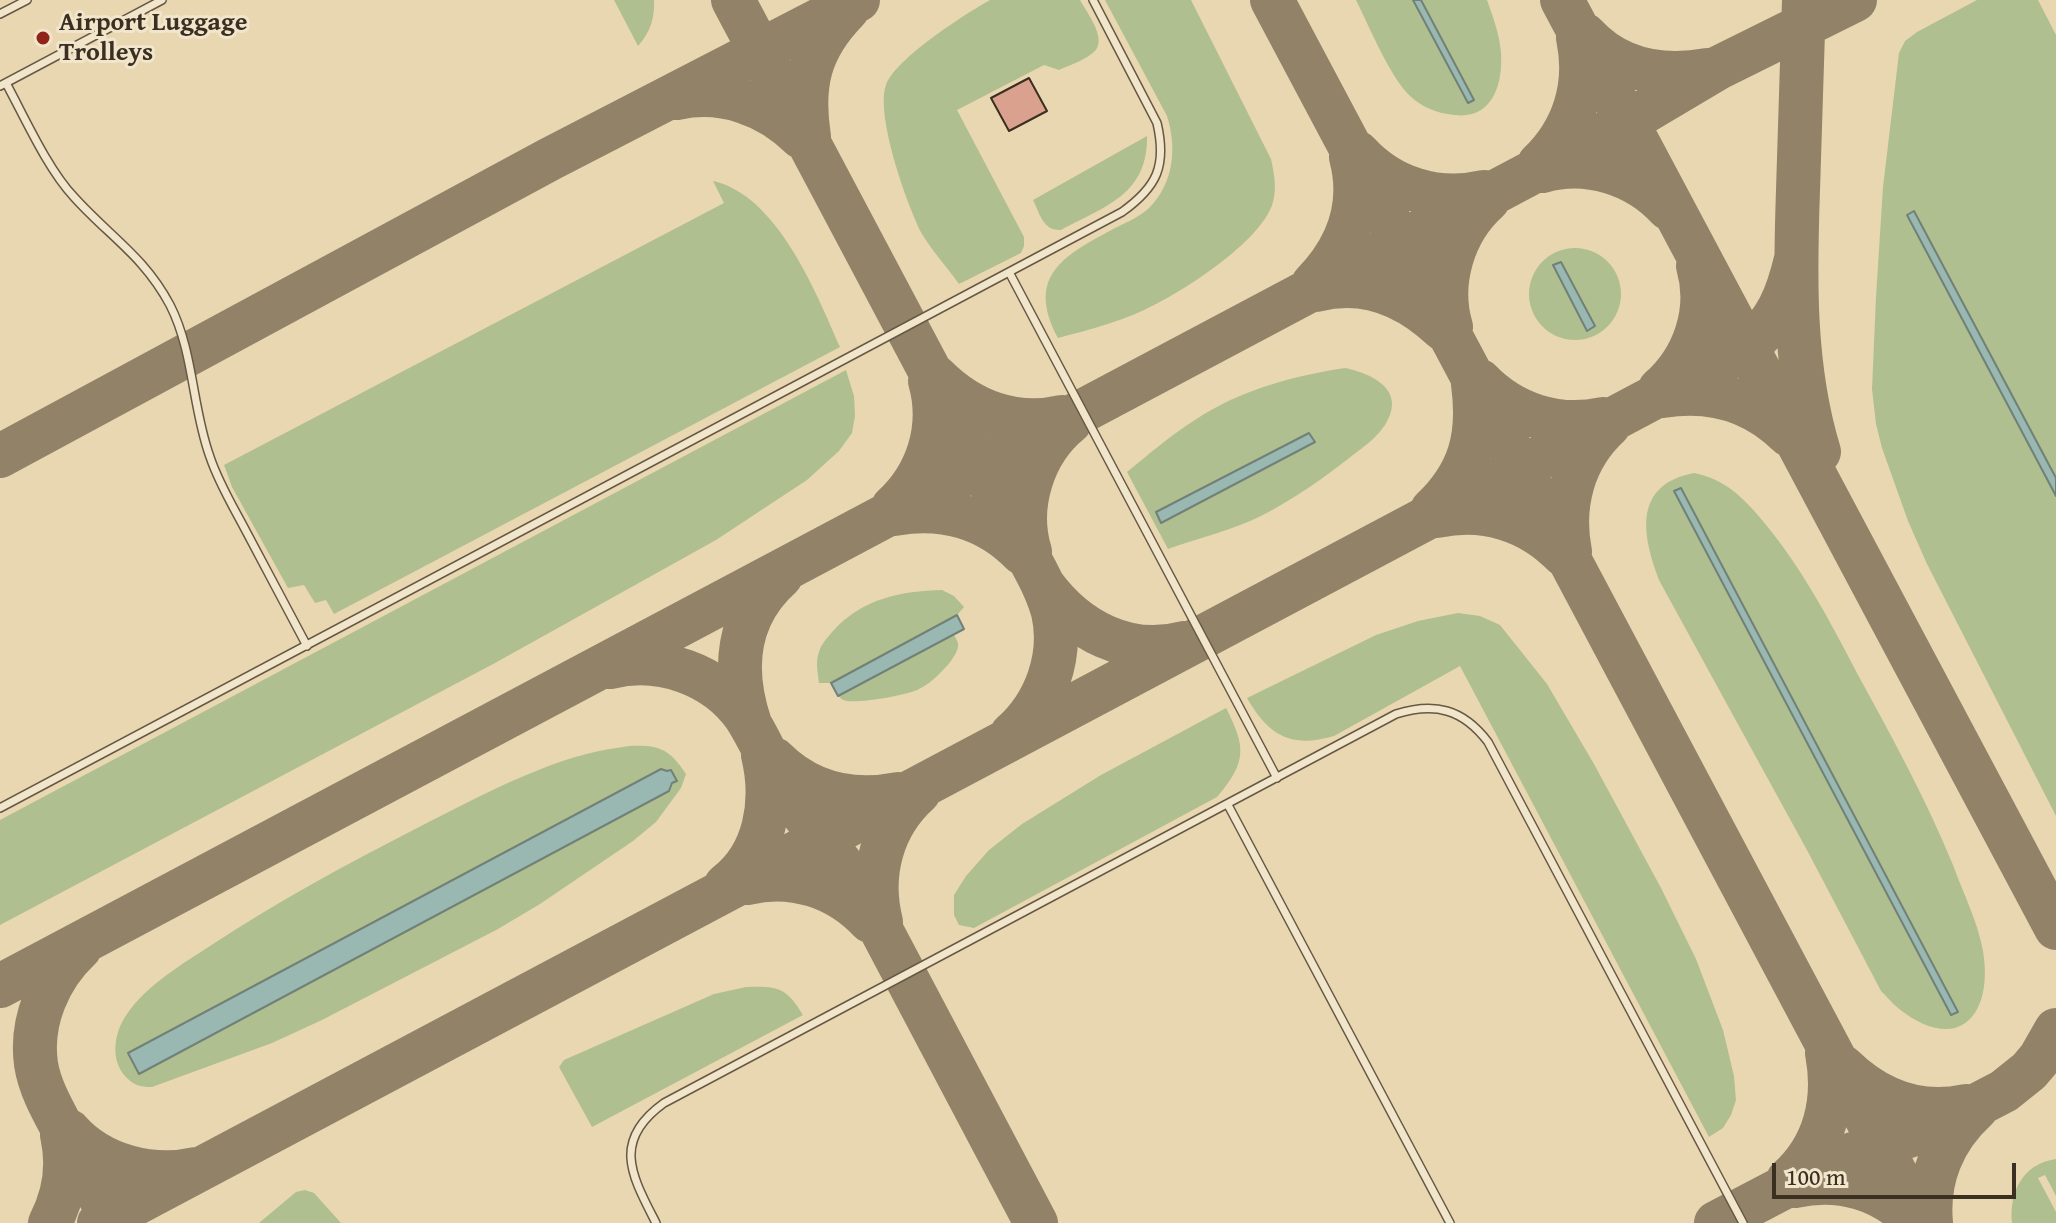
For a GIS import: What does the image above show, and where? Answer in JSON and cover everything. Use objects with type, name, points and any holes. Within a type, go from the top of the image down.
[{"type":"lane","points":[[0,14],[27,0]]},
{"type":"lane","points":[[162,0],[3,84],[62,183],[132,252],[154,279],[171,308],[184,344],[201,432],[211,460],[224,491],[307,646]]},
{"type":"lane","points":[[0,808],[1122,212],[1148,190],[1156,178],[1160,166],[1161,137],[1157,123],[1093,0]]},
{"type":"lane","points":[[1009,272],[1277,778]]},
{"type":"lane","points":[[656,1223],[632,1174],[630,1159],[636,1132],[651,1112],[664,1103],[1396,714],[1425,707],[1458,714],[1471,723],[1492,748],[1743,1223]]},
{"type":"lane","points":[[1228,805],[1450,1223]]},
{"type":"green space","points":[[614,0],[654,0],[651,25],[638,46]]},
{"type":"green space","points":[[990,0],[1080,0],[1099,40],[1094,52],[1082,60],[1059,70],[1044,65],[957,110],[1024,237],[1021,253],[959,284],[926,240],[916,221],[894,160],[884,99],[892,74],[916,50]]},
{"type":"green space","points":[[1105,0],[1191,0],[1271,159],[1274,197],[1267,216],[1241,246],[1188,285],[1134,314],[1058,338],[1049,316],[1046,297],[1056,269],[1082,247],[1149,208],[1164,188],[1171,165],[1172,140],[1167,116]]},
{"type":"green space","points":[[1356,0],[1413,0],[1468,103],[1474,100],[1421,0],[1487,0],[1498,33],[1501,65],[1497,88],[1486,106],[1478,112],[1454,115],[1425,107],[1415,100],[1402,87],[1388,64]]},
{"type":"green space","points":[[1977,0],[2038,0],[2056,35],[2056,478],[1914,211],[1907,215],[2056,496],[2056,816],[1908,521],[1882,448],[1872,389],[1883,187],[1899,53],[1905,41],[1917,32]]},
{"type":"green space","points":[[1147,136],[1140,172],[1121,196],[1061,230],[1046,225],[1033,200]]},
{"type":"green space","points":[[713,181],[736,190],[775,225],[806,274],[840,347],[334,614],[326,600],[315,603],[304,585],[288,588],[232,487],[224,465],[724,203]]},
{"type":"green space","points":[[1575,248],[1593,251],[1608,261],[1618,276],[1621,294],[1618,312],[1608,327],[1593,337],[1575,340],[1557,337],[1542,327],[1532,312],[1529,294],[1532,276],[1542,261],[1557,251]]},
{"type":"green space","points":[[1345,368],[1367,375],[1384,386],[1390,394],[1391,413],[1378,433],[1331,472],[1261,516],[1168,549],[1127,472],[1212,409],[1249,392]],"holes":[[[1309,433],[1161,523],[1156,512]]]},
{"type":"green space","points":[[846,370],[854,396],[855,416],[852,433],[839,451],[807,480],[716,540],[495,663],[0,925],[0,820]]},
{"type":"green space","points":[[1694,473],[1723,484],[1740,496],[1790,556],[1826,614],[1920,792],[1943,840],[1981,940],[1985,975],[1983,995],[1976,1011],[1966,1022],[1953,1028],[1937,1028],[1919,1022],[1898,1008],[1881,991],[1660,582],[1646,530],[1651,501],[1660,489],[1674,479]]},
{"type":"green space","points":[[942,590],[954,596],[964,607],[957,615],[831,683],[819,683],[817,664],[820,649],[844,620],[883,599],[911,592]]},
{"type":"green space","points":[[1458,613],[1480,616],[1500,625],[1547,684],[1594,764],[1696,959],[1723,1030],[1734,1076],[1736,1100],[1723,1128],[1709,1137],[1460,666],[1334,736],[1319,740],[1305,741],[1282,736],[1263,721],[1247,698],[1376,635],[1418,621]]},
{"type":"green space","points":[[954,635],[958,645],[953,658],[936,677],[919,689],[869,700],[849,701],[838,696]]},
{"type":"green space","points":[[1226,708],[1237,733],[1240,754],[1234,774],[1217,797],[974,928],[959,925],[954,915],[954,895],[989,850],[1022,824],[1101,775]]},
{"type":"green space","points":[[629,746],[648,746],[668,753],[686,774],[681,788],[656,822],[633,841],[540,904],[498,929],[272,1043],[152,1087],[134,1083],[120,1069],[116,1054],[117,1037],[135,1004],[165,976],[236,929],[341,868],[495,789],[563,761]]},
{"type":"green space","points":[[746,987],[780,990],[803,1015],[592,1127],[559,1067],[564,1060],[714,994]]},
{"type":"green space","points":[[2056,1159],[2056,1196],[2045,1175],[2038,1178],[2056,1212],[2056,1223],[2012,1223],[2013,1200],[2020,1181],[2035,1167]]},
{"type":"green space","points":[[305,1190],[314,1193],[341,1223],[259,1223],[296,1192]]},
{"type":"water","points":[[1413,0],[1421,0],[1474,100],[1468,103]]},
{"type":"water","points":[[1914,211],[2056,478],[2056,496],[1907,215]]},
{"type":"water","points":[[1561,262],[1595,326],[1587,331],[1553,265]]},
{"type":"water","points":[[1309,433],[1315,442],[1161,523],[1156,512]]},
{"type":"water","points":[[1681,488],[1958,1012],[1951,1015],[1674,491]]},
{"type":"water","points":[[957,615],[964,629],[838,696],[831,683]]},
{"type":"water","points":[[661,769],[671,770],[677,781],[672,783],[669,791],[139,1074],[128,1053]]},
{"type":"building","points":[[1029,78],[1047,111],[1009,131],[991,98]]},
{"type":"taxiway","points":[[733,0],[1048,596],[1056,629],[1049,678],[1034,708],[1012,734]]},
{"type":"taxiway","points":[[0,456],[550,159],[858,0]]},
{"type":"taxiway","points":[[1272,0],[1922,1223]]},
{"type":"taxiway","points":[[1562,0],[2056,928]]},
{"type":"taxiway","points":[[1804,0],[1796,289],[1804,387],[1819,452]]},
{"type":"taxiway","points":[[0,986],[1627,122],[1718,68],[1855,0]]},
{"type":"taxiway","points":[[809,137],[806,101],[811,69],[824,39],[847,10]]},
{"type":"taxiway","points":[[1585,35],[1611,56],[1641,69],[1674,73],[1708,70]]},
{"type":"taxiway","points":[[1539,164],[1561,137],[1575,106],[1581,73],[1578,38]]},
{"type":"taxiway","points":[[677,98],[711,95],[744,102],[775,116],[801,137]]},
{"type":"taxiway","points":[[1358,153],[1385,175],[1415,190],[1449,195],[1484,192]]},
{"type":"taxiway","points":[[1313,284],[1335,256],[1350,226],[1355,193],[1351,157]]},
{"type":"taxiway","points":[[1542,171],[1576,167],[1610,172],[1642,186],[1668,208]]},
{"type":"taxiway","points":[[1451,327],[1446,293],[1452,259],[1466,227],[1488,200]]},
{"type":"taxiway","points":[[99,1223],[1747,348],[1779,308],[1796,259]]},
{"type":"taxiway","points":[[1660,389],[1682,363],[1697,333],[1702,300],[1698,266]]},
{"type":"taxiway","points":[[1316,290],[1352,286],[1385,292],[1415,307],[1443,329]]},
{"type":"taxiway","points":[[936,377],[963,399],[994,414],[1027,420],[1062,417]]},
{"type":"taxiway","points":[[893,507],[915,480],[930,449],[935,416],[930,381]]},
{"type":"taxiway","points":[[1480,381],[1506,402],[1536,416],[1569,422],[1603,419]]},
{"type":"taxiway","points":[[1432,510],[1455,482],[1469,453],[1475,421],[1473,384]]},
{"type":"taxiway","points":[[1662,396],[1698,394],[1731,399],[1761,413],[1789,435]]},
{"type":"taxiway","points":[[1030,552],[1025,516],[1031,481],[1046,448],[1070,422]]},
{"type":"taxiway","points":[[1570,552],[1567,517],[1573,483],[1586,452],[1609,425]]},
{"type":"taxiway","points":[[895,514],[930,511],[964,517],[995,531],[1022,553]]},
{"type":"taxiway","points":[[1437,516],[1472,513],[1506,519],[1537,533],[1564,555]]},
{"type":"taxiway","points":[[750,724],[741,684],[742,645],[755,608],[781,576]]},
{"type":"taxiway","points":[[1043,585],[1071,615],[1105,636],[1143,647],[1184,643]]},
{"type":"taxiway","points":[[610,667],[648,664],[685,671],[718,689],[745,716],[784,786],[868,905],[1036,1223]]},
{"type":"taxiway","points":[[726,885],[740,873],[750,858],[764,826],[767,790],[763,755]]},
{"type":"taxiway","points":[[774,759],[801,780],[832,793],[864,797],[898,794]]},
{"type":"taxiway","points":[[881,922],[877,886],[882,851],[896,819],[919,792]]},
{"type":"taxiway","points":[[747,883],[781,880],[814,885],[844,899],[870,921]]},
{"type":"taxiway","points":[[80,948],[59,972],[44,1001],[36,1032],[36,1064],[48,1102],[114,1223]]},
{"type":"taxiway","points":[[1716,1223],[1838,1159],[1933,1128],[2004,1091],[2029,1071],[2056,1030]]},
{"type":"taxiway","points":[[1788,1180],[1811,1153],[1825,1122],[1830,1088],[1827,1053]]},
{"type":"taxiway","points":[[1843,1067],[1870,1088],[1900,1103],[1932,1109],[1966,1106]]},
{"type":"taxiway","points":[[1931,1223],[1932,1191],[1940,1161],[1954,1133],[1976,1109]]},
{"type":"taxiway","points":[[69,1131],[96,1153],[128,1167],[162,1172],[196,1169]]},
{"type":"taxiway","points":[[50,1223],[64,1180],[62,1135]]},
{"type":"taxiway","points":[[1795,1186],[1828,1183],[1860,1188],[1890,1201],[1916,1223]]},
{"type":"place","name":"Airport Luggage Trolleys","points":[[43,38]]}]
